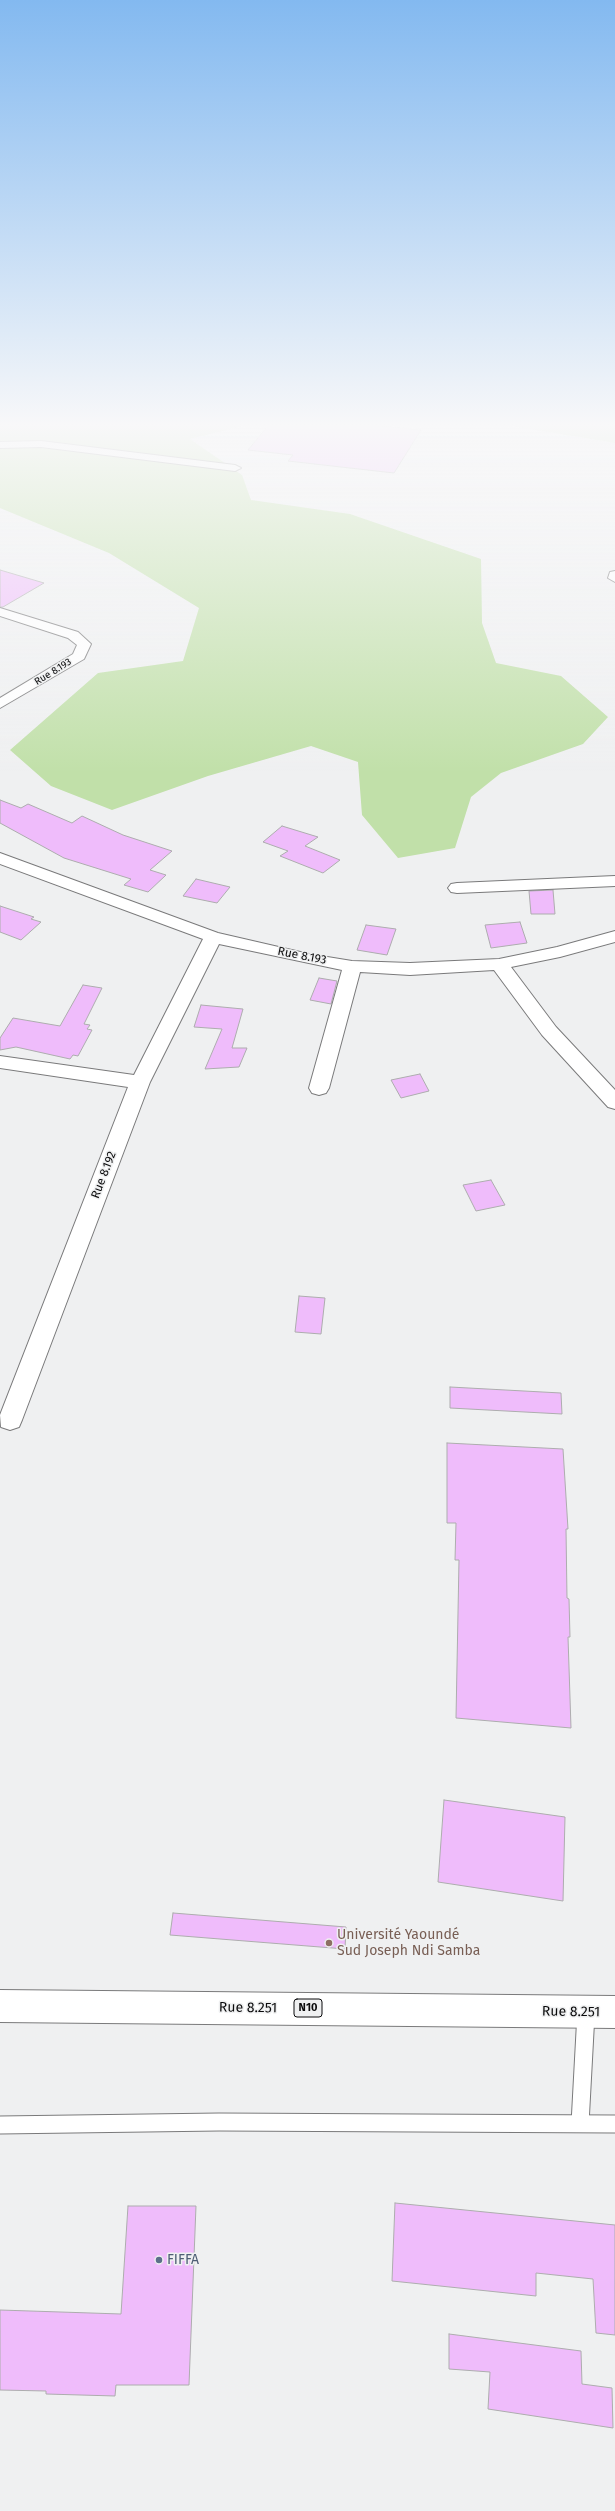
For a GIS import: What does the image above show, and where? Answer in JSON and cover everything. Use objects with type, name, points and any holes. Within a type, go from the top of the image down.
[{"type":"main road","name":"Rue 8.193","points":[[0,612],[73,634],[84,644],[79,656],[0,704]]},
{"type":"main road","name":"Rue 8.193","points":[[0,858],[213,937],[309,959],[352,966],[410,969],[499,964],[560,952],[615,936]]},
{"type":"main road","points":[[457,888],[615,881]]},
{"type":"main road","name":"Rue 8.192","points":[[10,1420],[140,1082],[213,937]]},
{"type":"main road","points":[[499,964],[549,1031],[615,1102]]},
{"type":"main road","points":[[319,1088],[352,966]]},
{"type":"main road","points":[[0,1062],[140,1082]]},
{"type":"main road","name":"Rue 8.251","points":[[0,2006],[600,2012]]},
{"type":"lane","points":[[580,2124],[600,2012]]},
{"type":"lane","points":[[0,2125],[219,2122],[615,2124]]},
{"type":"green space","points":[[76,539],[423,539],[481,559],[482,623],[496,663],[561,676],[608,717],[583,744],[501,773],[471,797],[455,848],[398,858],[362,815],[358,762],[311,746],[208,776],[112,810],[51,786],[10,750],[98,673],[183,661],[199,608],[109,553]]},
{"type":"building","points":[[0,570],[44,583],[3,607],[0,607]]},
{"type":"building","points":[[0,800],[21,808],[28,804],[72,823],[82,816],[123,835],[172,851],[150,870],[166,875],[148,892],[124,885],[131,879],[64,858],[0,823]]},
{"type":"building","points":[[282,826],[318,837],[305,846],[340,860],[323,873],[280,856],[288,851],[263,842]]},
{"type":"building","points":[[196,879],[230,887],[217,903],[183,896]]},
{"type":"building","points":[[553,890],[555,914],[531,914],[529,891]]},
{"type":"building","points":[[0,906],[34,917],[31,919],[41,922],[21,940],[0,932]]},
{"type":"building","points":[[520,922],[527,943],[491,948],[485,925]]},
{"type":"building","points":[[366,925],[396,929],[387,955],[357,950]]},
{"type":"building","points":[[319,978],[337,981],[331,1004],[310,1000]]},
{"type":"building","points":[[83,985],[102,988],[84,1024],[90,1025],[87,1029],[92,1030],[78,1056],[73,1055],[70,1059],[16,1047],[0,1050],[0,1038],[13,1018],[60,1026]]},
{"type":"building","points":[[201,1005],[243,1009],[232,1048],[247,1048],[239,1067],[205,1069],[222,1029],[194,1027]]},
{"type":"building","points":[[420,1074],[429,1091],[401,1098],[391,1080]]},
{"type":"building","points":[[491,1180],[505,1205],[476,1211],[463,1185]]},
{"type":"building","points":[[299,1296],[325,1298],[321,1334],[295,1332]]},
{"type":"building","points":[[450,1387],[561,1393],[562,1414],[450,1408]]},
{"type":"building","points":[[447,1443],[563,1449],[568,1529],[566,1529],[567,1598],[569,1599],[570,1637],[568,1637],[571,1728],[456,1718],[459,1560],[455,1560],[456,1523],[447,1523]]},
{"type":"building","points":[[444,1800],[565,1817],[563,1901],[438,1882]]},
{"type":"building","points":[[173,1913],[346,1927],[345,1949],[170,1935]]},
{"type":"building","points":[[395,2203],[615,2225],[615,2335],[596,2333],[593,2279],[536,2273],[536,2296],[392,2281]]},
{"type":"building","points":[[128,2206],[196,2206],[189,2385],[116,2385],[115,2396],[46,2394],[46,2391],[0,2390],[0,2310],[121,2314]]},
{"type":"building","points":[[449,2334],[581,2351],[582,2384],[612,2388],[613,2428],[488,2409],[490,2372],[449,2369]]},
{"type":"place","name":"Université Yaoundé Sud Joseph Ndi Samba","points":[[329,1943]]},
{"type":"place","name":"FIFFA","points":[[159,2260]]}]
